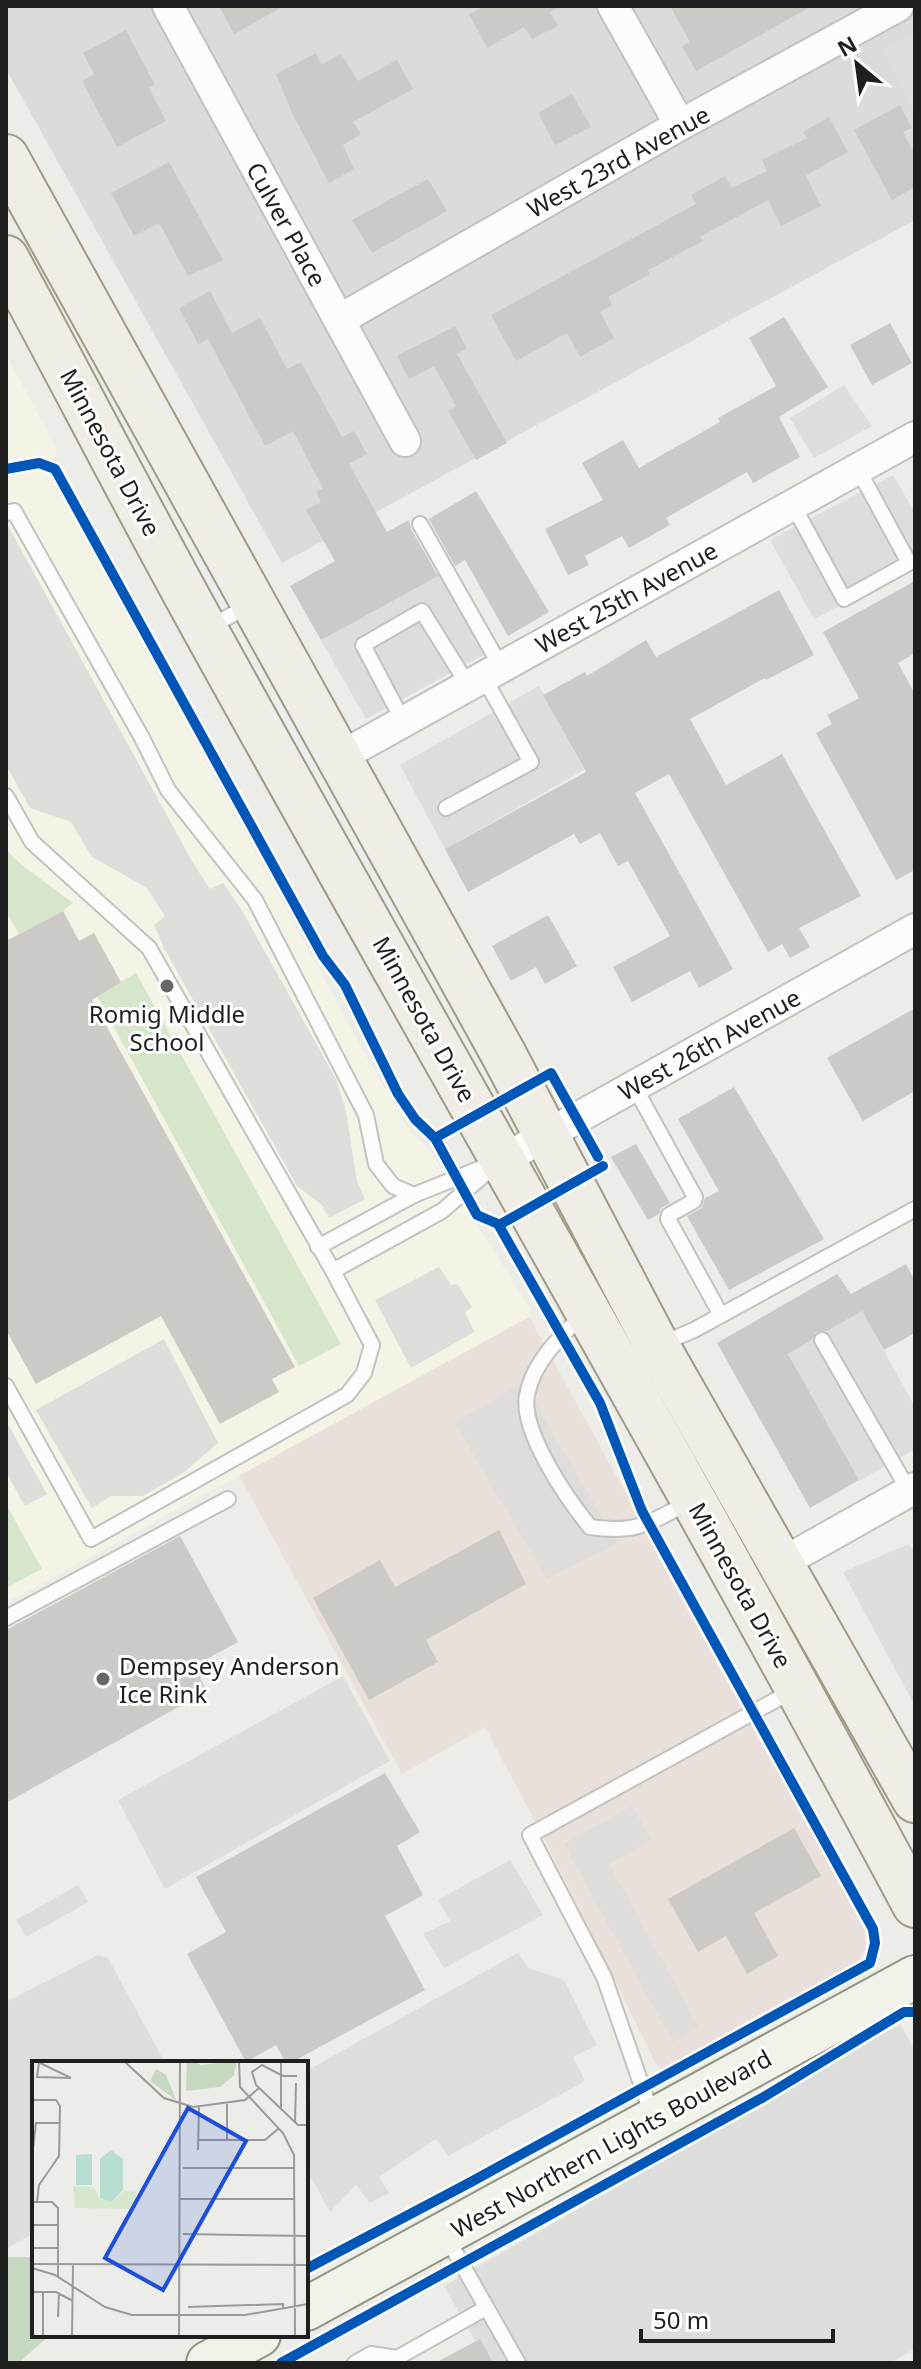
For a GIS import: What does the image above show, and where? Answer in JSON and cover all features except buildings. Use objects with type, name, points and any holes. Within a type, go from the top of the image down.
[{"type":"main road","name":"Minnesota Drive","points":[[6,157],[546,1135],[657,1346],[915,1800]]},
{"type":"main road","name":"Minnesota Drive","points":[[6,258],[205,630],[504,1159],[915,1905]]},
{"type":"main road","name":"West Northern Lights Boulevard","points":[[308,2308],[915,1977]]},
{"type":"main road","points":[[208,2363],[255,2337]]},
{"type":"street","name":"Culver Place","points":[[168,6],[405,441]]},
{"type":"street","points":[[613,6],[680,125]]},
{"type":"street","name":"West 23rd Avenue","points":[[339,320],[680,125],[898,6]]},
{"type":"street","name":"West 25th Avenue","points":[[338,758],[915,437]]},
{"type":"street","name":"West 26th Avenue","points":[[504,1159],[915,929]]},
{"type":"street","points":[[780,1564],[912,1490]]},
{"type":"lane","points":[[793,505],[844,599],[909,563],[858,469]]},
{"type":"lane","points":[[6,513],[14,511],[168,790],[255,900],[366,1115],[376,1164],[393,1186],[414,1195]]},
{"type":"lane","points":[[420,524],[484,676],[531,762],[446,808]]},
{"type":"lane","points":[[205,630],[253,604]]},
{"type":"lane","points":[[403,721],[363,645],[422,611],[484,676]]},
{"type":"lane","points":[[6,796],[32,842],[149,948],[372,1345],[364,1373],[347,1395],[91,1539],[6,1386]]},
{"type":"lane","points":[[634,1086],[695,1197],[694,1201],[669,1215],[668,1219],[721,1315]]},
{"type":"lane","points":[[318,1247],[414,1195],[504,1159]]},
{"type":"lane","points":[[333,1271],[442,1211],[504,1159]]},
{"type":"lane","points":[[657,1346],[721,1315],[915,1209]]},
{"type":"lane","points":[[588,1311],[553,1345],[535,1374],[526,1398],[532,1428],[548,1469],[568,1501],[590,1527],[618,1532],[638,1527],[693,1500]]},
{"type":"lane","points":[[822,1340],[912,1490]]},
{"type":"lane","points":[[6,1618],[228,1499]]},
{"type":"lane","points":[[654,2120],[604,1977],[530,1835],[798,1688]]},
{"type":"lane","points":[[444,2234],[518,2363]]},
{"type":"lane","points":[[355,2363],[371,2354],[397,2358],[486,2308]]},
{"type":"shaded area","points":[[6,6],[915,6],[915,220],[282,563],[6,69]]},
{"type":"shaded area","points":[[915,31],[915,114],[880,51]]},
{"type":"shaded area","name":"Romig Middle School","points":[[6,354],[57,449],[49,474],[370,1063],[412,1134],[430,1150],[531,1310],[529,1317],[6,1603]]},
{"type":"shaded area","points":[[844,385],[872,426],[814,458],[790,418]]},
{"type":"shaded area","points":[[893,475],[915,513],[915,566],[814,619],[770,540]]},
{"type":"shaded area","points":[[6,522],[193,863],[210,889],[223,883],[241,909],[336,1079],[346,1111],[357,1181],[365,1199],[329,1218],[322,1205],[297,1186],[165,950],[154,925],[165,916],[147,888],[92,857],[71,822],[30,808],[6,765]]},
{"type":"shaded area","points":[[445,569],[491,651],[366,719],[321,640]]},
{"type":"shaded area","points":[[539,686],[584,770],[445,849],[400,765]]},
{"type":"shaded area","points":[[439,1267],[451,1285],[457,1284],[472,1307],[465,1312],[474,1332],[411,1368],[375,1300]]},
{"type":"shaded area","points":[[862,1311],[915,1407],[915,1449],[859,1481],[788,1354]]},
{"type":"shaded area","points":[[529,1317],[864,1926],[866,1947],[856,1969],[672,2074],[657,2066],[485,1727],[402,1774],[239,1475]]},
{"type":"shaded area","points":[[164,1339],[218,1443],[183,1473],[143,1496],[110,1496],[92,1508],[36,1410]]},
{"type":"shaded area","points":[[523,1382],[617,1543],[547,1579],[455,1423]]},
{"type":"shaded area","points":[[6,1421],[47,1494],[25,1506],[6,1472]]},
{"type":"shaded area","points":[[909,1544],[915,1554],[915,1706],[843,1572]]},
{"type":"shaded area","points":[[343,1676],[390,1761],[165,1889],[118,1800]]},
{"type":"shaded area","points":[[632,1806],[651,1840],[609,1864],[699,2028],[673,2042],[564,1844]]},
{"type":"shaded area","points":[[510,1860],[543,1915],[444,1968],[423,1934],[450,1921],[438,1900]]},
{"type":"shaded area","points":[[78,1885],[88,1902],[26,1937],[16,1920]]},
{"type":"shaded area","points":[[518,1953],[528,1968],[564,1980],[597,2045],[573,2057],[585,2081],[448,2156],[436,2139],[379,2177],[389,2193],[370,2203],[356,2185],[330,2212],[308,2172],[308,2101],[311,2097],[308,2070]]},
{"type":"shaded area","points":[[98,1955],[108,1958],[164,2061],[32,2061],[32,2234],[6,2249],[6,2002]]},
{"type":"shaded area","points":[[900,2024],[915,2051],[915,2349],[890,2363],[488,2363],[444,2286]]},
{"type":"green space","points":[[6,850],[73,903],[19,934],[6,911]]},
{"type":"green space","points":[[136,973],[341,1344],[299,1366],[97,996]]},
{"type":"green space","points":[[6,1504],[42,1569],[6,1588]]},
{"type":"green space","points":[[32,2257],[32,2337],[48,2337],[18,2363],[6,2363],[6,2259]]},
{"type":"cycle path","points":[[6,469],[39,463],[55,469],[323,956],[345,985],[398,1094],[415,1119],[435,1138],[477,1215],[498,1224],[600,1403],[642,1511],[873,1929],[875,1943],[870,1963],[308,2268]]},
{"type":"cycle path","points":[[435,1138],[551,1073],[598,1157]]},
{"type":"cycle path","points":[[499,1225],[603,1166]]},
{"type":"cycle path","points":[[281,2363],[762,2098],[904,2012],[915,2012]]},
{"type":"place","name":"Romig Middle School","points":[[167,986]]},
{"type":"place","name":"Dempsey Anderson Ice Rink","points":[[103,1679]]}]
